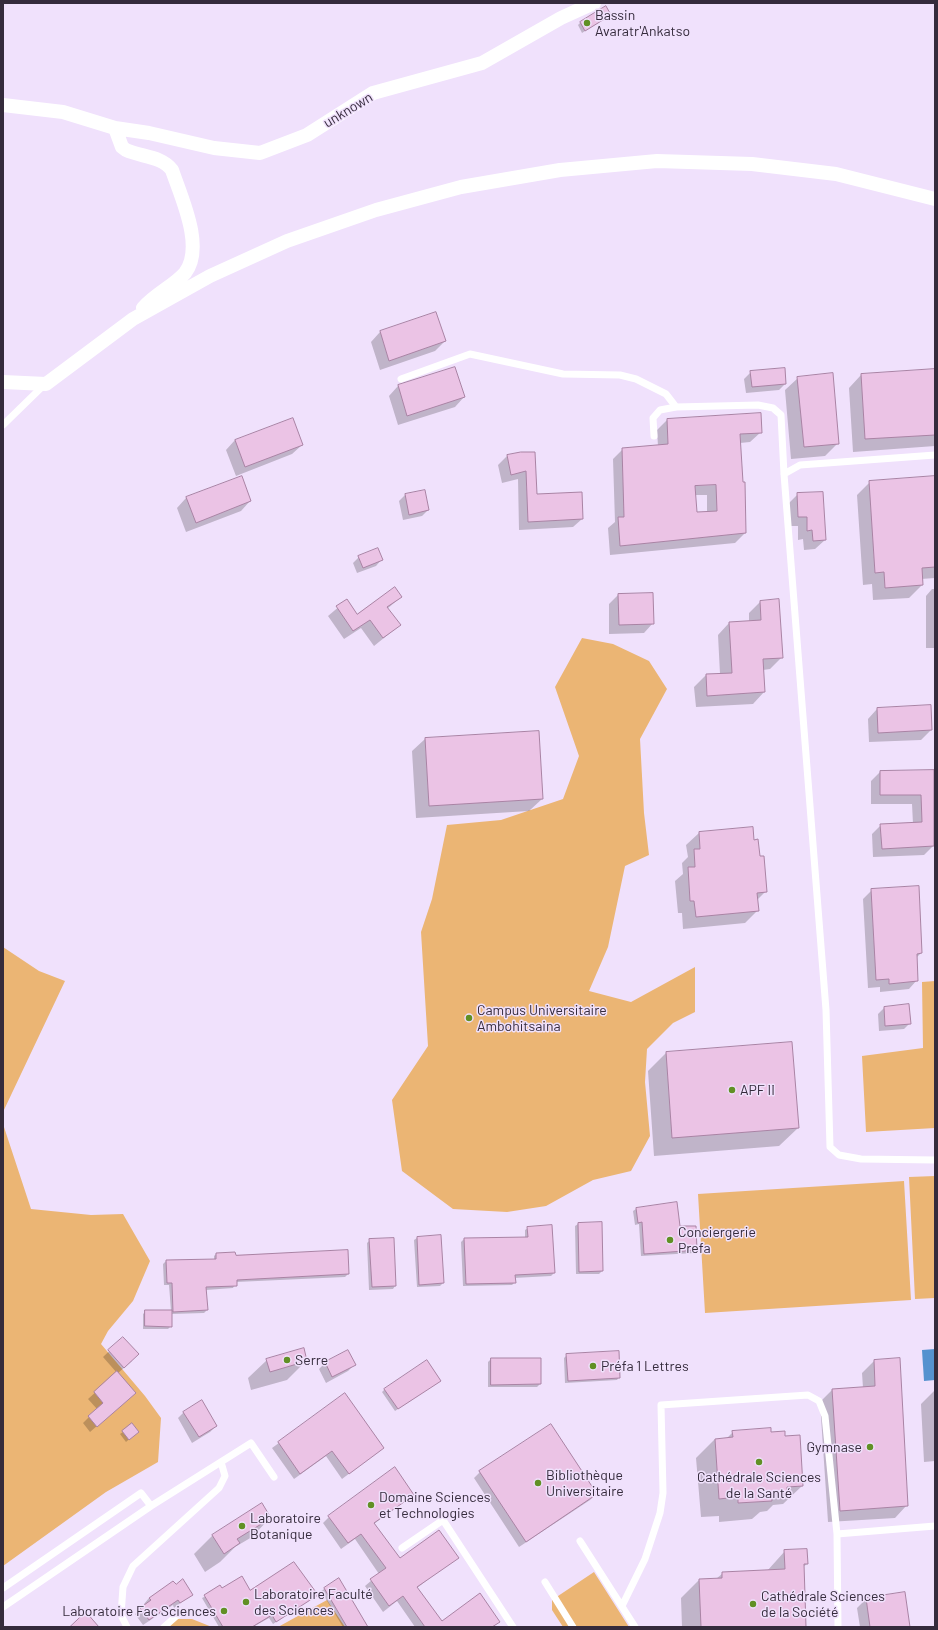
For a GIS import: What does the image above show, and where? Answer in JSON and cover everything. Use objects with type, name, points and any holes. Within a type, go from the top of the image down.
[{"type":"street","name":"unknown","points":[[3,105],[63,112],[115,128],[150,133],[214,148],[260,153],[307,135],[373,93],[482,63],[561,18],[594,3]]},
{"type":"street","points":[[115,128],[122,147],[126,150],[160,160],[169,166],[172,170],[191,229],[191,264],[184,274],[152,298],[133,319]]},
{"type":"street","points":[[3,382],[46,384],[133,319],[217,272],[287,241],[376,210],[462,187],[560,170],[657,161],[752,164],[836,174],[935,199]]},
{"type":"lane","points":[[401,379],[470,354],[563,374],[620,374],[636,379],[666,394],[676,407]]},
{"type":"lane","points":[[3,425],[46,384]]},
{"type":"lane","points":[[654,436],[653,418],[660,410],[676,407],[758,405],[773,408],[782,415],[784,474],[826,1010],[830,1147],[839,1155],[861,1160],[935,1160]]},
{"type":"lane","points":[[784,474],[800,465],[935,455]]},
{"type":"lane","points":[[622,1606],[645,1559],[660,1513],[663,1493],[661,1405],[808,1395],[819,1401],[825,1416],[837,1534],[838,1627]]},
{"type":"lane","points":[[3,1607],[151,1506],[251,1443],[274,1477]]},
{"type":"lane","points":[[127,1627],[121,1615],[123,1587],[133,1566],[219,1488],[224,1476],[221,1462]]},
{"type":"lane","points":[[3,1588],[141,1493],[151,1506]]},
{"type":"lane","points":[[402,1548],[443,1520],[513,1627]]},
{"type":"lane","points":[[837,1534],[935,1526]]},
{"type":"lane","points":[[580,1541],[636,1627]]},
{"type":"lane","points":[[545,1582],[573,1627]]},
{"type":"lane","points":[[164,1627],[181,1612]]},
{"type":"shaded area","points":[[582,638],[613,644],[649,661],[667,689],[640,739],[644,813],[649,855],[625,866],[608,947],[589,991],[631,1002],[695,967],[695,1012],[673,1023],[647,1049],[645,1082],[650,1136],[631,1171],[593,1180],[546,1206],[507,1212],[453,1209],[402,1171],[392,1100],[428,1046],[421,932],[432,899],[447,825],[501,820],[563,799],[579,756],[555,687]]},
{"type":"shaded area","points":[[3,947],[39,971],[65,981],[3,1112]]},
{"type":"shaded area","points":[[935,981],[935,1128],[866,1132],[862,1056],[923,1048],[922,982]]},
{"type":"shaded area","points":[[3,1124],[31,1209],[91,1215],[123,1214],[150,1261],[133,1301],[108,1331],[101,1344],[145,1396],[161,1418],[158,1462],[106,1492],[3,1566]]},
{"type":"shaded area","points":[[935,1176],[935,1298],[915,1299],[909,1177]]},
{"type":"shaded area","points":[[904,1181],[911,1300],[705,1313],[698,1194]]},
{"type":"shaded area","points":[[594,1572],[629,1627],[563,1627],[552,1610],[552,1600]]},
{"type":"shaded area","points":[[327,1600],[345,1627],[278,1627]]},
{"type":"shaded area","points":[[177,1619],[192,1619],[212,1627],[168,1627]]},
{"type":"water","points":[[935,1349],[935,1380],[924,1381],[922,1350]]},
{"type":"building","points":[[606,6],[611,15],[585,31],[580,22]]},
{"type":"building","points":[[436,312],[446,341],[389,361],[380,331]]},
{"type":"building","points":[[455,367],[465,397],[407,416],[398,385]]},
{"type":"building","points":[[785,368],[786,384],[752,387],[750,371]]},
{"type":"building","points":[[935,369],[935,435],[865,439],[861,374]]},
{"type":"building","points":[[833,373],[839,444],[804,447],[797,377]]},
{"type":"building","points":[[761,413],[762,433],[740,434],[743,482],[745,482],[746,533],[620,546],[618,517],[624,517],[622,448],[668,444],[667,419]],"holes":[[[716,485],[717,511],[697,512],[695,486]]]},
{"type":"building","points":[[293,418],[303,445],[245,467],[235,440]]},
{"type":"building","points":[[521,452],[535,452],[537,494],[582,492],[583,519],[528,522],[526,471],[511,475],[507,455]]},
{"type":"building","points":[[242,476],[251,501],[196,523],[186,497]]},
{"type":"building","points":[[935,476],[935,567],[922,568],[923,585],[885,588],[884,572],[875,573],[869,481]]},
{"type":"building","points":[[425,490],[429,510],[409,515],[405,494]]},
{"type":"building","points":[[823,492],[826,540],[813,541],[812,530],[807,531],[807,517],[798,517],[797,493]]},
{"type":"building","points":[[378,548],[383,560],[363,568],[358,556]]},
{"type":"building","points":[[395,587],[402,597],[387,607],[401,625],[383,638],[370,620],[353,631],[336,606],[347,599],[357,614]]},
{"type":"building","points":[[653,593],[654,624],[619,625],[618,594]]},
{"type":"building","points":[[779,599],[783,658],[763,659],[765,692],[707,696],[706,674],[732,673],[729,622],[761,620],[760,601]]},
{"type":"building","points":[[931,705],[932,730],[878,733],[877,708]]},
{"type":"building","points":[[539,731],[543,799],[429,806],[425,738]]},
{"type":"building","points":[[934,770],[934,846],[882,849],[880,824],[922,822],[921,795],[880,795],[880,771]]},
{"type":"building","points":[[753,827],[754,840],[758,839],[760,856],[764,856],[767,892],[757,893],[759,911],[696,917],[694,901],[690,901],[688,867],[695,867],[694,849],[700,849],[699,832]]},
{"type":"building","points":[[919,886],[922,953],[917,954],[918,981],[889,984],[889,979],[876,980],[871,889]]},
{"type":"building","points":[[909,1004],[911,1024],[885,1026],[884,1007]]},
{"type":"building","name":"APF II","points":[[792,1042],[799,1128],[672,1138],[666,1052]]},
{"type":"building","points":[[677,1202],[680,1226],[696,1226],[697,1250],[644,1254],[642,1222],[638,1223],[636,1208]]},
{"type":"building","points":[[602,1222],[603,1271],[579,1272],[578,1223]]},
{"type":"building","points":[[552,1225],[555,1273],[515,1275],[516,1283],[466,1284],[464,1238],[528,1237],[527,1227]]},
{"type":"building","points":[[441,1235],[444,1283],[419,1285],[417,1237]]},
{"type":"building","points":[[394,1238],[396,1286],[372,1287],[369,1239]]},
{"type":"building","points":[[348,1250],[349,1274],[237,1280],[237,1286],[206,1287],[208,1310],[173,1312],[172,1283],[167,1283],[166,1260],[216,1259],[216,1253],[235,1252],[236,1255]]},
{"type":"building","points":[[145,1310],[172,1310],[172,1327],[145,1326]]},
{"type":"building","points":[[123,1337],[139,1354],[124,1368],[108,1350]]},
{"type":"building","name":"Serre","points":[[304,1348],[307,1361],[270,1372],[266,1359]]},
{"type":"building","points":[[348,1350],[356,1365],[332,1377],[325,1362]]},
{"type":"building","name":"Préfa 1 Lettres","points":[[619,1351],[620,1378],[568,1381],[566,1354]]},
{"type":"building","points":[[491,1358],[541,1358],[541,1384],[491,1385]]},
{"type":"building","name":"Gymnase","points":[[900,1358],[908,1506],[840,1511],[832,1389],[875,1386],[874,1360]]},
{"type":"building","points":[[427,1360],[441,1381],[398,1409],[384,1389]]},
{"type":"building","points":[[117,1371],[136,1393],[97,1427],[88,1416],[103,1403],[94,1392]]},
{"type":"building","points":[[345,1393],[384,1448],[349,1474],[332,1451],[300,1474],[278,1442]]},
{"type":"building","points":[[202,1400],[217,1426],[199,1437],[183,1412]]},
{"type":"building","points":[[132,1423],[139,1432],[129,1440],[122,1431]]},
{"type":"building","name":"Bibliothèque Universitaire","points":[[551,1424],[597,1494],[526,1542],[479,1471]]},
{"type":"building","name":"Cathédrale Sciences de la Santé","points":[[771,1428],[771,1432],[785,1431],[785,1436],[800,1435],[803,1486],[787,1487],[787,1493],[771,1494],[772,1501],[738,1503],[738,1497],[719,1499],[715,1439],[733,1437],[732,1431]]},
{"type":"building","name":"Domaine Sciences et Technologies","points":[[395,1467],[414,1495],[374,1523],[400,1558],[439,1530],[459,1558],[417,1587],[442,1621],[480,1593],[500,1622],[492,1627],[425,1627],[403,1596],[389,1606],[370,1579],[386,1568],[361,1534],[348,1543],[328,1516]]},
{"type":"building","name":"Laboratoire Botanique","points":[[262,1503],[271,1518],[237,1539],[240,1543],[224,1554],[212,1535]]},
{"type":"building","name":"Cathédrale Sciences de la Société","points":[[807,1549],[808,1564],[804,1564],[806,1627],[701,1627],[699,1579],[722,1578],[722,1572],[785,1569],[784,1550]]},
{"type":"building","points":[[294,1562],[318,1595],[276,1622],[272,1615],[252,1627],[223,1627],[204,1595],[220,1585],[222,1588],[242,1576],[250,1590]]},
{"type":"building","points":[[339,1578],[368,1627],[347,1627],[324,1588]]},
{"type":"building","points":[[183,1579],[193,1595],[180,1603],[178,1600],[149,1620],[140,1608],[151,1600],[149,1598],[173,1581],[176,1584]]},
{"type":"building","points":[[905,1592],[910,1627],[870,1627],[866,1598]]},
{"type":"building","points":[[86,1612],[99,1627],[70,1627]]},
{"type":"place","name":"Bassin Avaratr'Ankatso","points":[[587,23]]},
{"type":"place","name":"Campus Universitaire Ambohitsaina","points":[[469,1018]]},
{"type":"place","name":"APF II","points":[[732,1090]]},
{"type":"place","name":"Conciergerie Prefa","points":[[670,1240]]},
{"type":"place","name":"Serre","points":[[287,1360]]},
{"type":"place","name":"Préfa 1 Lettres","points":[[593,1366]]},
{"type":"place","name":"Gymnase","points":[[870,1447]]},
{"type":"place","name":"Cathédrale Sciences de la Santé","points":[[759,1462]]},
{"type":"place","name":"Bibliothèque Universitaire","points":[[538,1483]]},
{"type":"place","name":"Domaine Sciences et Technologies","points":[[371,1505]]},
{"type":"place","name":"Laboratoire Botanique","points":[[242,1526]]},
{"type":"place","name":"Laboratoire Faculté des Sciences","points":[[246,1602]]},
{"type":"place","name":"Cathédrale Sciences de la Société","points":[[753,1604]]},
{"type":"place","name":"Laboratoire Fac Sciences","points":[[224,1611]]}]
